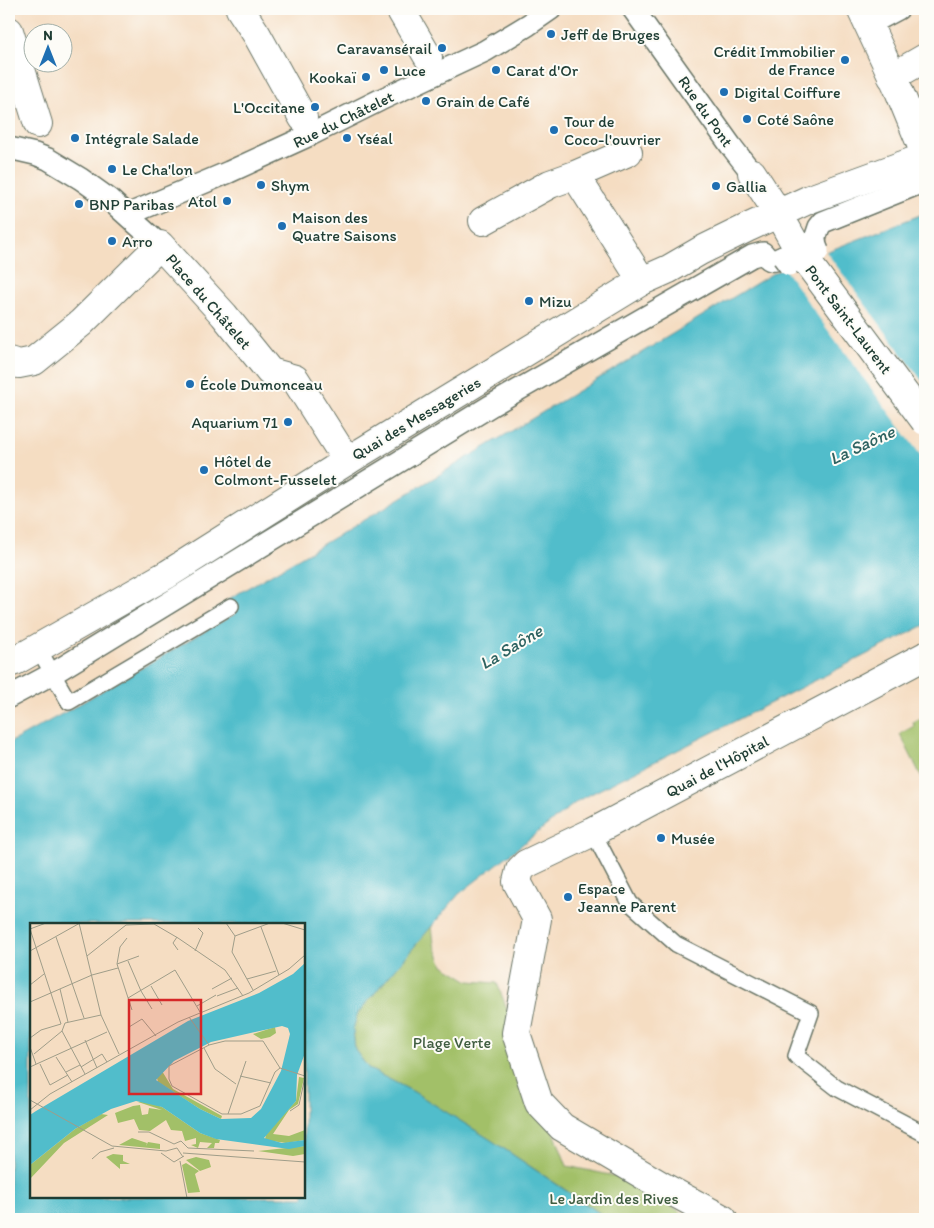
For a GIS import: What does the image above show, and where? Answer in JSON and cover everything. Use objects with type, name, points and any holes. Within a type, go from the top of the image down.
[{"type":"street","points":[[240,9],[257,35],[308,126]]},
{"type":"street","points":[[400,9],[432,65]]},
{"type":"street","name":"Rue du Châtelet","points":[[127,215],[229,172],[308,126],[432,65],[485,51],[551,9]]},
{"type":"street","name":"Rue du Pont","points":[[633,9],[752,173],[778,213]]},
{"type":"street","points":[[898,9],[864,17],[925,155]]},
{"type":"street","points":[[9,31],[48,159]]},
{"type":"street","points":[[892,77],[925,58]]},
{"type":"street","name":"Place du Châtelet","points":[[9,148],[48,159],[81,179],[109,199],[127,215],[160,246],[224,315],[270,372],[295,379],[347,460]]},
{"type":"street","points":[[483,221],[550,184],[628,152]]},
{"type":"street","name":"Quai des Messageries","points":[[9,663],[168,574],[347,460],[642,281],[778,213],[925,155]]},
{"type":"street","points":[[575,175],[642,281]]},
{"type":"street","points":[[804,246],[925,181]]},
{"type":"street","name":"Pont Saint-Laurent","points":[[778,213],[804,246],[804,258],[925,421]]},
{"type":"street","points":[[9,361],[19,364],[34,361],[81,323],[160,246]]},
{"type":"street","name":"Quai des Messageries","points":[[9,697],[52,674],[492,405],[752,256],[763,253],[766,258],[776,261],[804,246]]},
{"type":"street","name":"Quai de l'Hôpital","points":[[722,1219],[562,1127],[539,1103],[516,1033],[537,919],[517,882],[520,870],[526,864],[593,832],[925,656]]},
{"type":"lane","points":[[38,648],[69,702],[231,606]]},
{"type":"lane","points":[[593,832],[630,903],[676,944],[811,1013],[796,1056],[837,1088],[925,1134]]},
{"type":"green space","points":[[925,716],[925,784],[900,734],[914,726],[913,722]]},
{"type":"green space","name":"Plage Verte","points":[[432,925],[434,944],[443,965],[469,981],[497,983],[567,1166],[615,1176],[649,1190],[690,1219],[609,1219],[491,1140],[414,1092],[369,1069],[355,1050],[353,1029],[358,1013]]},
{"type":"water","name":"La Saône","points":[[925,213],[925,625],[579,800],[459,894],[358,1013],[353,1029],[355,1050],[369,1069],[414,1092],[491,1140],[608,1219],[9,1219],[9,743],[235,614],[227,600],[374,514],[775,272]]},
{"type":"pier","points":[[824,249],[925,385],[925,461],[783,267]]},
{"type":"place","name":"Jeff de Bruges","points":[[551,34]]},
{"type":"place","name":"Caravansérail","points":[[442,48]]},
{"type":"place","name":"Crédit Immobilier de France","points":[[845,60]]},
{"type":"place","name":"Luce","points":[[384,70]]},
{"type":"place","name":"Carat d'Or","points":[[496,70]]},
{"type":"place","name":"Kookaï","points":[[366,77]]},
{"type":"place","name":"Digital Coiffure","points":[[724,92]]},
{"type":"place","name":"Grain de Café","points":[[426,101]]},
{"type":"place","name":"L'Occitane","points":[[315,107]]},
{"type":"place","name":"Coté Saône","points":[[747,119]]},
{"type":"place","name":"Tour de Coco-l'ouvrier","points":[[554,130]]},
{"type":"place","name":"Intégrale Salade","points":[[75,138]]},
{"type":"place","name":"Yséal","points":[[347,138]]},
{"type":"place","name":"Le Cha'lon","points":[[112,169]]},
{"type":"place","name":"Shym","points":[[261,185]]},
{"type":"place","name":"Gallia","points":[[716,186]]},
{"type":"place","name":"Atol","points":[[227,201]]},
{"type":"place","name":"BNP Paribas","points":[[79,204]]},
{"type":"place","name":"Maison des Quatre Saisons","points":[[282,226]]},
{"type":"place","name":"Arro","points":[[112,241]]},
{"type":"place","name":"Mizu","points":[[529,301]]},
{"type":"place","name":"École Dumonceau","points":[[190,384]]},
{"type":"place","name":"Aquarium 71","points":[[288,422]]},
{"type":"place","name":"Hôtel de Colmont-Fusselet","points":[[204,470]]},
{"type":"place","name":"Musée","points":[[661,838]]},
{"type":"place","name":"Espace Jeanne Parent","points":[[568,897]]},
{"type":"park label","name":"Le Jardin des Rives","points":[[614,1198]]}]
